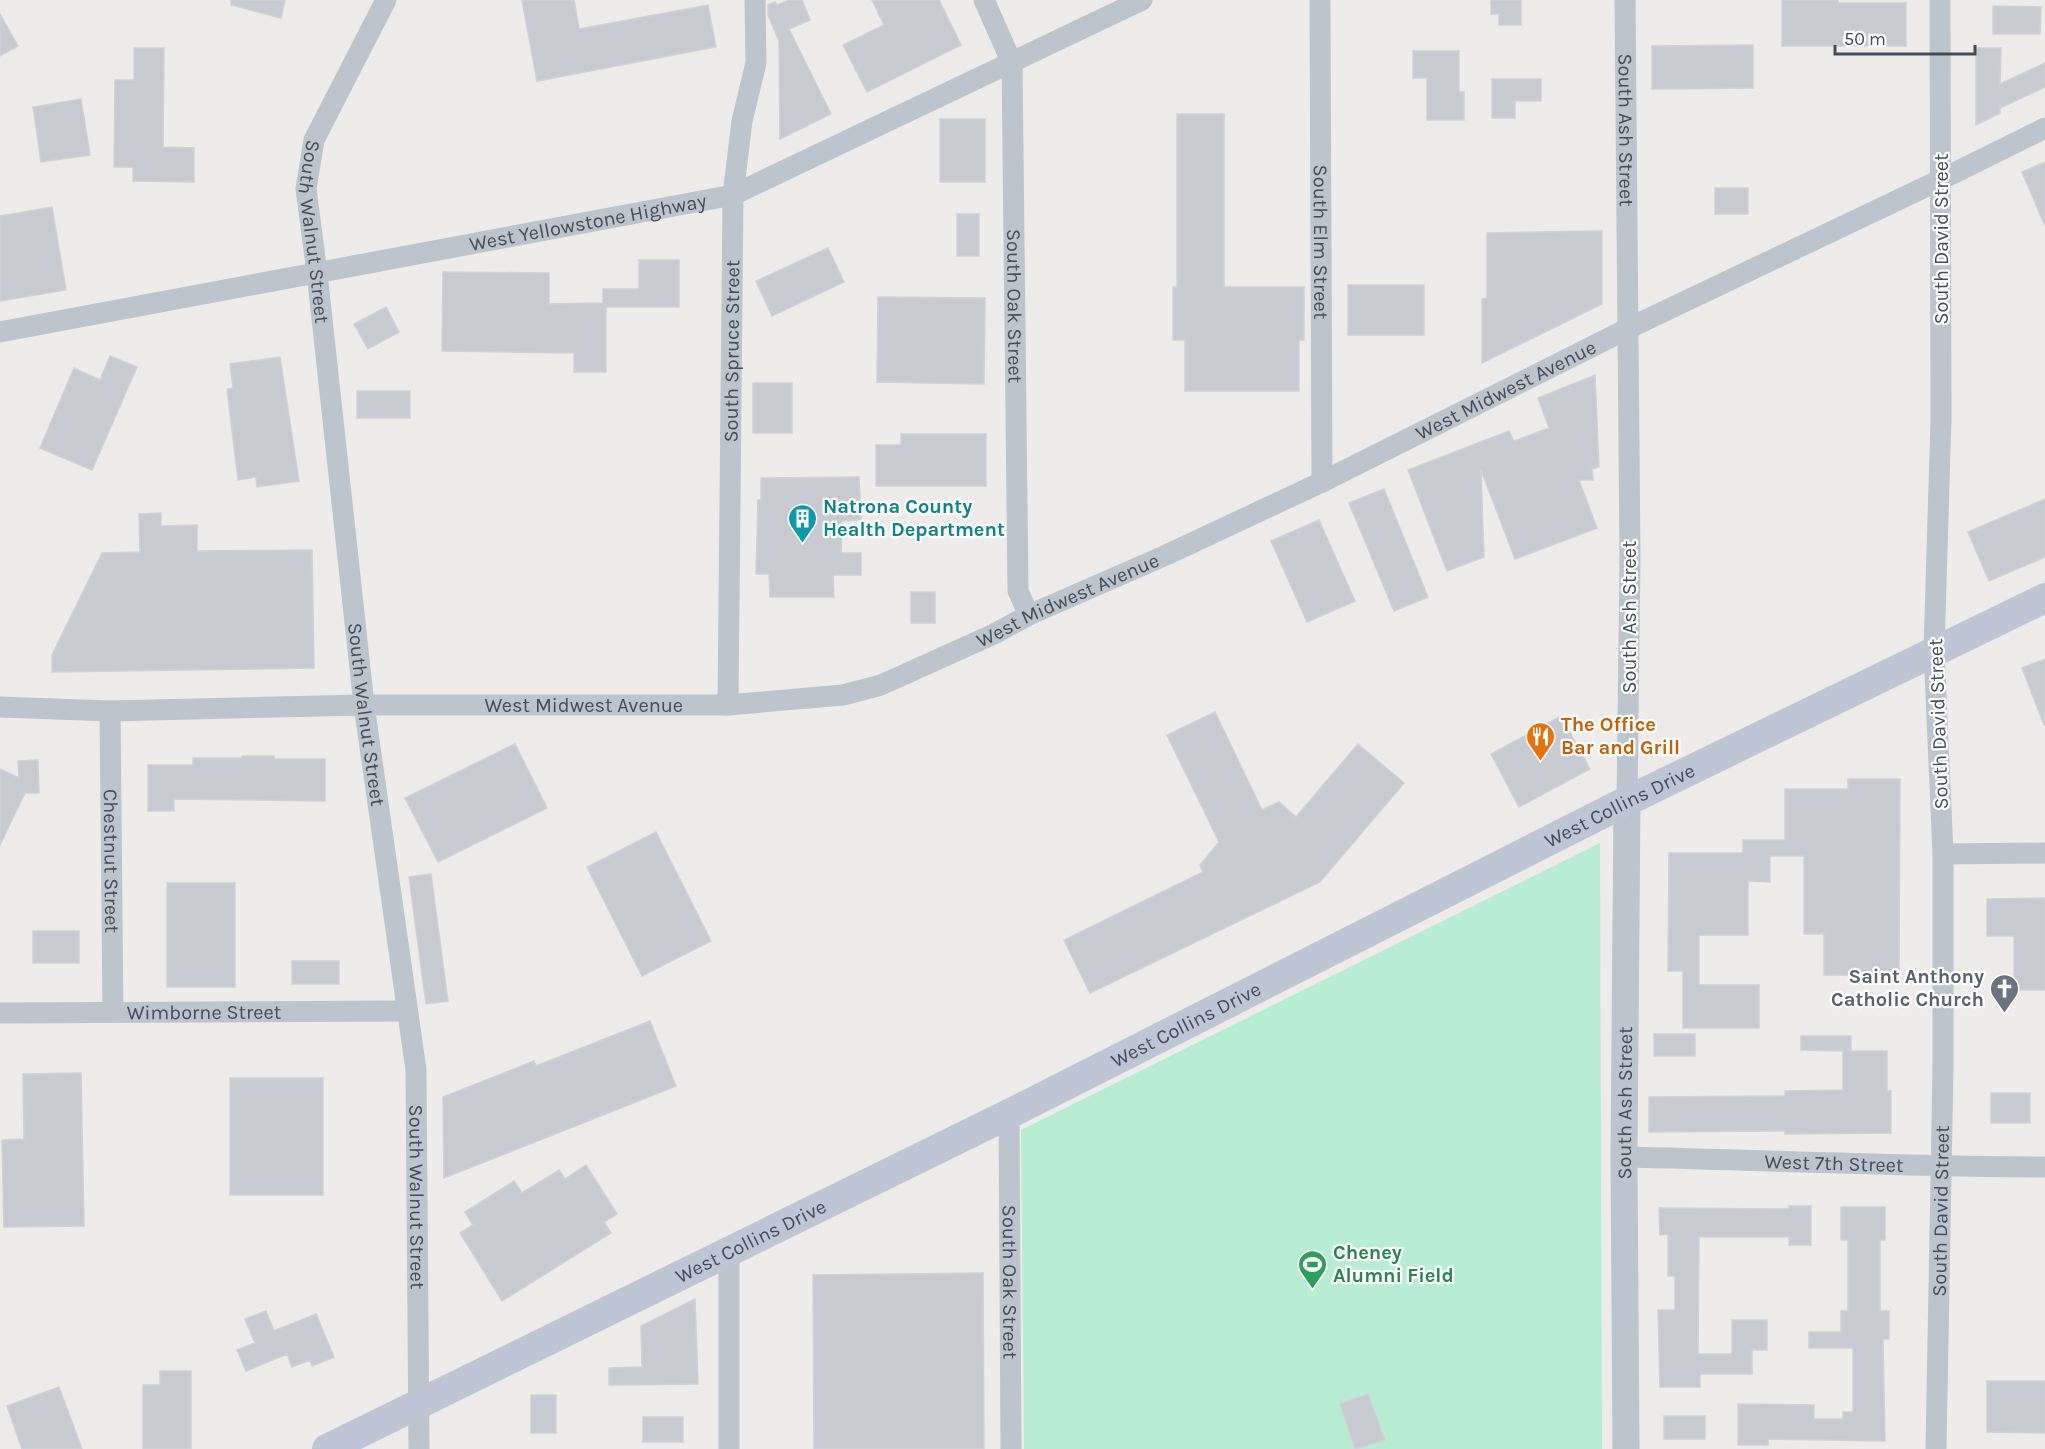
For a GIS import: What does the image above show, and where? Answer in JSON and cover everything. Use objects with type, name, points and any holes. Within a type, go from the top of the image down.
[{"type":"main road","name":"West Collins Drive","points":[[327,1449],[1009,1114],[1627,801],[2045,598]]},
{"type":"street","name":"South Walnut Street","points":[[386,0],[314,140],[306,189],[364,705],[416,1070],[419,1449]]},
{"type":"street","name":"South Spruce Street","points":[[728,705],[733,195],[742,121],[756,63],[755,0]]},
{"type":"street","name":"South Oak Street","points":[[984,0],[1012,63],[1018,591],[1029,615]]},
{"type":"street","name":"West Yellowstone Highway","points":[[0,332],[733,195],[1142,0]]},
{"type":"street","name":"South Elm Street","points":[[1320,0],[1322,482]]},
{"type":"street","name":"South Ash Street","points":[[1624,0],[1630,559],[1624,1157],[1626,1449]]},
{"type":"street","name":"South David Street","points":[[1936,1449],[1942,1167],[1943,854],[1934,650],[1941,475],[1940,0]]},
{"type":"street","name":"West Midwest Avenue","points":[[0,707],[110,711],[364,705],[728,705],[832,696],[881,685],[1322,482],[1627,329],[2045,128]]},
{"type":"street","name":"Chestnut Street","points":[[110,711],[113,1012]]},
{"type":"street","points":[[1943,854],[2045,853]]},
{"type":"street","name":"Wimborne Street","points":[[0,1013],[407,1011]]},
{"type":"street","name":"South Oak Street","points":[[1009,1114],[1011,1449]]},
{"type":"street","name":"West 7th Street","points":[[1624,1157],[1942,1167],[2045,1167]]},
{"type":"street","points":[[729,1251],[729,1449]]},
{"type":"green space","name":"Cheney Alumni Field","points":[[1600,843],[1602,1449],[1024,1449],[1021,1130]]},
{"type":"building","points":[[231,0],[285,0],[281,18],[231,5]]},
{"type":"building","points":[[522,0],[574,0],[579,29],[708,5],[716,47],[537,81]]},
{"type":"building","points":[[789,0],[802,0],[810,20],[789,29],[831,114],[780,139],[779,41],[768,15],[768,5],[775,2],[777,5]]},
{"type":"building","points":[[872,0],[939,0],[961,45],[867,92],[843,45],[884,25]]},
{"type":"building","points":[[1491,0],[1521,0],[1521,25],[1499,25],[1499,14],[1491,14]]},
{"type":"building","points":[[1782,0],[1906,3],[1906,46],[1782,46]]},
{"type":"building","points":[[1993,6],[2041,7],[2040,34],[1993,34]]},
{"type":"building","points":[[0,14],[18,46],[0,56]]},
{"type":"building","points":[[1753,45],[1753,88],[1652,89],[1652,46]]},
{"type":"building","points":[[134,48],[164,48],[163,147],[194,148],[194,182],[133,181],[133,167],[114,167],[115,80],[134,80]]},
{"type":"building","points":[[1976,48],[2001,48],[2000,84],[2045,63],[2045,87],[2000,108],[2000,113],[1976,125]]},
{"type":"building","points":[[1413,51],[1459,51],[1459,92],[1464,92],[1464,120],[1427,120],[1427,78],[1413,78]]},
{"type":"building","points":[[1492,79],[1541,79],[1541,101],[1515,101],[1515,118],[1492,118]]},
{"type":"building","points":[[81,99],[90,155],[41,162],[33,107]]},
{"type":"building","points":[[1177,114],[1224,114],[1224,287],[1304,287],[1304,340],[1299,340],[1299,391],[1185,391],[1185,340],[1173,340],[1173,287],[1177,287]]},
{"type":"building","points":[[940,119],[985,119],[985,182],[940,182]]},
{"type":"building","points":[[2045,162],[2045,226],[2022,172]]},
{"type":"building","points":[[1715,188],[1748,188],[1748,214],[1715,214]]},
{"type":"building","points":[[52,207],[66,290],[0,301],[0,216]]},
{"type":"building","points":[[957,214],[979,214],[979,256],[957,256]]},
{"type":"building","points":[[1602,231],[1602,304],[1482,363],[1482,299],[1487,298],[1487,233]]},
{"type":"building","points":[[828,248],[844,282],[772,316],[756,281]]},
{"type":"building","points":[[639,260],[679,260],[679,307],[606,307],[606,372],[574,372],[574,353],[442,351],[443,272],[549,273],[549,304],[603,303],[603,289],[639,289]]},
{"type":"building","points":[[1348,285],[1424,285],[1424,335],[1348,335]]},
{"type":"building","points":[[878,297],[985,298],[984,384],[877,382]]},
{"type":"building","points":[[386,307],[399,332],[368,349],[354,324]]},
{"type":"building","points":[[110,356],[137,367],[92,470],[40,448],[74,368],[100,380]]},
{"type":"building","points":[[280,357],[299,481],[257,487],[256,477],[238,480],[227,389],[233,388],[230,364]]},
{"type":"building","points":[[1595,375],[1599,467],[1592,469],[1593,480],[1579,480],[1597,528],[1515,559],[1481,470],[1484,557],[1447,571],[1408,470],[1509,431],[1514,441],[1549,428],[1538,398]]},
{"type":"building","points":[[753,383],[792,383],[792,433],[753,433]]},
{"type":"building","points":[[357,391],[410,391],[410,418],[357,418]]},
{"type":"building","points":[[901,434],[986,434],[986,486],[876,486],[876,445],[901,445]]},
{"type":"building","name":"Natrona County Health Department","points":[[859,477],[861,520],[842,521],[841,553],[861,553],[861,575],[833,575],[834,597],[770,597],[769,574],[756,574],[758,500],[761,500],[761,478]]},
{"type":"building","points":[[1384,489],[1428,597],[1394,611],[1349,503]]},
{"type":"building","points":[[2045,499],[2045,557],[1989,581],[1968,532]]},
{"type":"building","points":[[161,513],[161,526],[197,525],[197,551],[312,550],[314,668],[52,672],[52,655],[102,553],[140,552],[139,514]]},
{"type":"building","points":[[1319,520],[1355,601],[1307,622],[1271,541]]},
{"type":"building","points":[[911,592],[935,592],[935,623],[911,623]]},
{"type":"building","points":[[2045,659],[2045,725],[2044,725],[2022,668]]},
{"type":"building","points":[[1215,712],[1262,810],[1279,802],[1296,817],[1358,744],[1404,783],[1320,882],[1090,993],[1064,940],[1203,872],[1200,865],[1219,842],[1167,735]]},
{"type":"building","name":"The Office Bar and Grill","points":[[1561,716],[1590,769],[1519,807],[1491,754]]},
{"type":"building","points":[[515,744],[547,808],[438,862],[405,798]]},
{"type":"building","points":[[242,756],[274,756],[274,759],[325,759],[325,801],[174,799],[174,811],[148,811],[148,765],[193,765],[193,758],[242,758]]},
{"type":"building","points":[[38,760],[39,793],[25,793],[0,845],[0,769],[19,778],[18,761]]},
{"type":"building","points":[[1848,779],[1900,779],[1899,975],[1824,975],[1824,934],[1804,934],[1804,856],[1770,856],[1770,882],[1748,881],[1748,935],[1699,935],[1699,985],[1759,985],[1759,1028],[1683,1028],[1683,971],[1668,971],[1669,853],[1743,853],[1743,840],[1785,840],[1785,789],[1848,789]]},
{"type":"building","points":[[656,832],[711,941],[642,976],[587,867]]},
{"type":"building","points":[[431,874],[448,1001],[426,1004],[409,877]]},
{"type":"building","points":[[167,883],[235,883],[235,987],[167,987]]},
{"type":"building","points":[[2045,898],[2045,990],[2014,990],[2014,936],[1987,936],[1987,899]]},
{"type":"building","points":[[33,931],[79,931],[79,963],[33,963]]},
{"type":"building","points":[[292,961],[339,961],[339,984],[292,984]]},
{"type":"building","points":[[650,1021],[676,1086],[444,1178],[443,1097],[534,1061],[536,1066]]},
{"type":"building","points":[[1654,1034],[1695,1034],[1695,1056],[1654,1056]]},
{"type":"building","points":[[1801,1036],[1851,1036],[1851,1051],[1887,1051],[1887,1091],[1891,1091],[1891,1133],[1649,1132],[1649,1097],[1785,1096],[1785,1091],[1843,1090],[1843,1051],[1801,1050]]},
{"type":"building","points":[[81,1073],[84,1226],[4,1227],[2,1140],[24,1139],[23,1074]]},
{"type":"building","points":[[230,1078],[323,1078],[323,1195],[230,1195]]},
{"type":"building","points":[[1991,1093],[2030,1093],[2030,1123],[1991,1123]]},
{"type":"building","points":[[586,1165],[617,1214],[604,1222],[611,1233],[502,1301],[460,1233],[473,1225],[465,1212],[514,1181],[522,1193],[559,1170],[565,1179]]},
{"type":"building","points":[[1789,1206],[1811,1206],[1811,1245],[1789,1245],[1789,1237],[1699,1237],[1698,1354],[1732,1354],[1732,1320],[1767,1320],[1767,1350],[1752,1350],[1752,1374],[1700,1374],[1700,1387],[1660,1387],[1658,1310],[1675,1310],[1675,1276],[1668,1276],[1668,1234],[1660,1235],[1659,1208],[1789,1209]]},
{"type":"building","points":[[1841,1207],[1885,1207],[1885,1240],[1880,1240],[1880,1311],[1889,1311],[1889,1339],[1883,1339],[1885,1441],[1768,1439],[1768,1445],[1738,1445],[1738,1404],[1814,1405],[1814,1419],[1843,1419],[1843,1412],[1853,1412],[1853,1348],[1809,1348],[1809,1332],[1841,1332],[1841,1311],[1848,1311],[1848,1240],[1841,1240]]},
{"type":"building","points":[[983,1273],[984,1449],[814,1449],[813,1275]]},
{"type":"building","points":[[695,1299],[698,1384],[609,1385],[609,1368],[642,1367],[641,1326]]},
{"type":"building","points":[[266,1311],[274,1331],[316,1314],[334,1357],[312,1366],[310,1360],[292,1367],[287,1354],[246,1371],[237,1350],[255,1343],[245,1319]]},
{"type":"building","points":[[160,1371],[191,1371],[191,1449],[143,1449],[143,1385],[160,1385]]},
{"type":"building","points":[[1987,1381],[2045,1381],[2045,1433],[1987,1432]]},
{"type":"building","points":[[59,1387],[82,1449],[22,1449],[7,1406]]},
{"type":"building","points":[[1368,1394],[1385,1440],[1355,1449],[1340,1404]]},
{"type":"building","points":[[531,1395],[556,1395],[556,1433],[531,1433]]},
{"type":"building","points":[[1664,1416],[1705,1416],[1705,1439],[1664,1439]]},
{"type":"building","points":[[643,1417],[683,1417],[683,1442],[643,1442]]},
{"type":"place","name":"Natrona County Health Department","points":[[802,544]]},
{"type":"place","name":"The Office Bar and Grill","points":[[1540,762]]},
{"type":"place","name":"Saint Anthony Catholic Church","points":[[2005,1014]]},
{"type":"place","name":"Cheney Alumni Field","points":[[1312,1290]]}]
